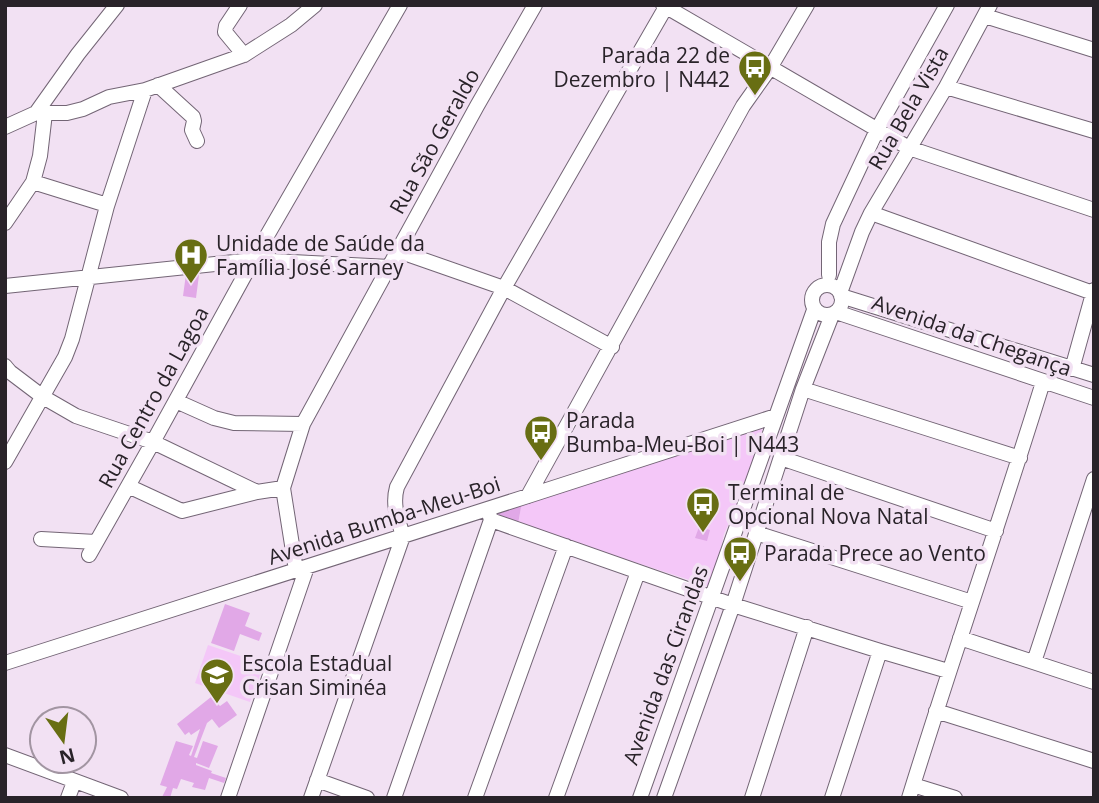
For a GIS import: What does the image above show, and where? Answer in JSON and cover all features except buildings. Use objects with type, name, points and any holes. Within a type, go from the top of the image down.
[{"type":"street","points":[[5,223],[33,182],[40,156],[40,113],[78,54],[117,5]]},
{"type":"street","points":[[240,5],[225,32],[244,55]]},
{"type":"street","points":[[5,127],[40,113],[67,113],[83,109],[94,102],[151,88],[244,55],[291,25],[315,5]]},
{"type":"street","name":"Rua Centro da Lagoa","points":[[41,539],[92,549],[253,260],[400,5]]},
{"type":"street","name":"Rua São Geraldo","points":[[302,569],[283,488],[303,424],[535,5]]},
{"type":"street","points":[[528,496],[743,106],[770,68],[807,5]]},
{"type":"street","points":[[840,294],[826,280],[833,224],[877,130],[947,5]]},
{"type":"street","points":[[311,798],[403,536],[394,507],[397,487],[504,288],[665,6],[909,148],[1094,211]]},
{"type":"street","points":[[987,11],[1094,50]]},
{"type":"street","name":"Rua Bela Vista","points":[[862,232],[987,11]]},
{"type":"street","points":[[946,87],[1094,131]]},
{"type":"street","points":[[151,88],[193,117],[191,130],[197,141]]},
{"type":"street","points":[[5,462],[65,357],[77,323],[107,205],[151,88]]},
{"type":"street","points":[[33,182],[107,205]]},
{"type":"street","points":[[871,213],[1093,291],[1065,367],[1043,382]]},
{"type":"street","points":[[862,232],[840,294],[841,306],[834,313],[821,315],[814,310],[811,301],[813,295],[862,232]]},
{"type":"street","points":[[398,251],[504,288],[612,347]]},
{"type":"street","points":[[5,286],[253,260],[390,267]]},
{"type":"street","name":"Avenida da Chegança","points":[[840,294],[1094,375]]},
{"type":"street","name":"Avenida das Cirandas","points":[[640,798],[814,310]]},
{"type":"street","name":"Avenida da Chegança","points":[[834,313],[1094,398]]},
{"type":"street","name":"Avenida das Cirandas","points":[[664,798],[733,605],[803,388],[834,313]]},
{"type":"street","points":[[955,798],[911,791],[1043,382],[1040,358]]},
{"type":"street","points":[[5,366],[43,397],[76,416],[153,442],[257,492]]},
{"type":"street","points":[[803,388],[1020,458]]},
{"type":"street","points":[[176,401],[214,418],[234,423],[303,424]]},
{"type":"street","name":"Avenida Bumba-Meu-Boi","points":[[5,663],[403,536],[489,514],[528,496],[776,415]]},
{"type":"street","points":[[781,458],[996,531]]},
{"type":"street","points":[[1034,662],[1094,479]]},
{"type":"street","points":[[128,486],[182,511],[283,488]]},
{"type":"street","points":[[394,798],[489,514],[566,546],[733,605],[948,671]]},
{"type":"street","points":[[756,533],[972,602]]},
{"type":"street","points":[[475,798],[566,546]]},
{"type":"street","points":[[228,798],[302,569]]},
{"type":"street","points":[[556,798],[638,572]]},
{"type":"street","points":[[752,798],[807,627]]},
{"type":"street","points":[[960,638],[1094,682]]},
{"type":"street","points":[[831,798],[880,651]]},
{"type":"street","points":[[936,711],[1094,761]]},
{"type":"street","points":[[5,755],[121,798]]},
{"type":"street","points":[[317,780],[367,798]]},
{"type":"street","points":[[68,798],[74,782]]},
{"type":"shaded area","points":[[763,427],[708,586],[518,524],[522,502]]},
{"type":"shaded area","points":[[208,645],[264,664],[250,702],[195,683]]},
{"type":"place","name":"Parada 22 de Dezembro | N442","points":[[755,97]]},
{"type":"place","name":"Unidade de Saúde da Família José Sarney","points":[[191,285]]},
{"type":"place","name":"Parada Bumba-Meu-Boi | N443","points":[[541,462]]},
{"type":"place","name":"Terminal de Opcional Nova Natal","points":[[703,534]]},
{"type":"place","name":"Parada Prece ao Vento","points":[[740,583]]},
{"type":"place","name":"Escola Estadual Crisan Siminéa","points":[[217,705]]}]
